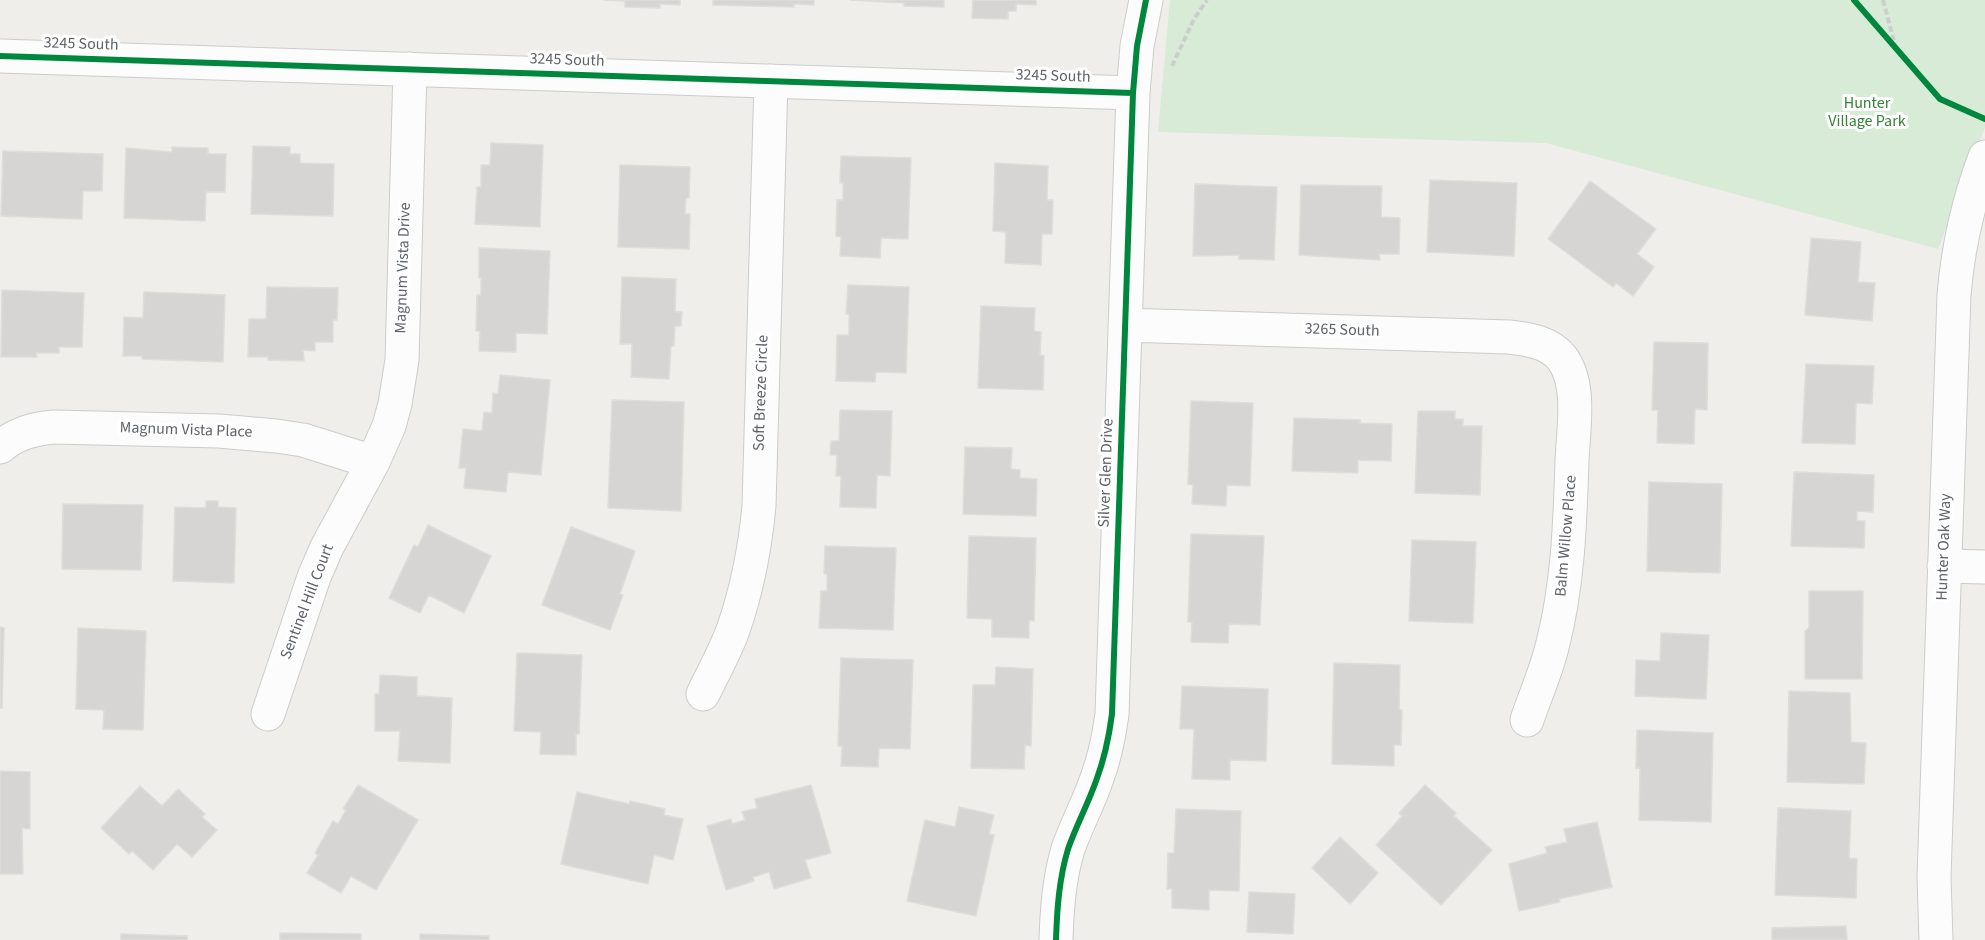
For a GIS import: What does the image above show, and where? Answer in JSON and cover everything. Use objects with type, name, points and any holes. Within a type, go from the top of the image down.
[{"type":"street","name":"Silver Glen Drive","points":[[1056,940],[1062,871],[1097,779],[1109,736],[1112,714],[1134,93],[1137,46],[1146,0]]},
{"type":"street","name":"3245 South","points":[[0,56],[1134,93]]},
{"type":"street","name":"Magnum Vista Drive","points":[[373,462],[389,426],[402,360],[410,69]]},
{"type":"street","name":"Soft Breeze Circle","points":[[703,694],[732,633],[745,591],[756,538],[759,506],[771,81]]},
{"type":"street","name":"Hunter Oak Way","points":[[1936,940],[1934,877],[1954,295],[1961,237],[1968,207],[1985,157]]},
{"type":"street","name":"3265 South","points":[[1125,324],[1509,337],[1533,340],[1556,351]]},
{"type":"street","name":"Balm Willow Place","points":[[1527,720],[1554,640],[1564,591],[1570,533],[1574,400],[1569,373],[1564,361],[1556,351]]},
{"type":"street","name":"Magnum Vista Place","points":[[0,447],[21,433],[36,428],[219,431],[303,440],[373,462]]},
{"type":"street","name":"Sentinel Hill Court","points":[[268,714],[314,577],[327,547],[373,462]]},
{"type":"street","points":[[1944,566],[1985,567]]},
{"type":"path","points":[[1172,66],[1194,19],[1207,0]]},
{"type":"path","points":[[1883,0],[1896,49]]},
{"type":"path","points":[[1882,33],[1904,58]]},
{"type":"green space","name":"Hunter Village Park","points":[[1170,0],[1985,0],[1985,127],[1938,249],[1546,143],[1158,132]]},
{"type":"building","points":[[604,0],[680,0],[680,5],[660,4],[660,8],[625,7],[625,1]]},
{"type":"building","points":[[713,0],[814,0],[814,5],[794,4],[794,7],[713,5]]},
{"type":"building","points":[[850,0],[944,0],[944,7],[904,6],[904,3]]},
{"type":"building","points":[[973,0],[1036,0],[1036,5],[1016,4],[1016,11],[1008,11],[1008,19],[972,18]]},
{"type":"building","points":[[491,143],[543,145],[540,227],[475,224],[477,187],[481,187],[481,165],[490,165]]},
{"type":"building","points":[[253,146],[290,147],[290,154],[300,154],[300,163],[334,164],[333,216],[251,214]]},
{"type":"building","points":[[172,147],[208,148],[208,154],[226,154],[225,192],[206,192],[205,221],[124,218],[126,148],[172,152]]},
{"type":"building","points":[[3,151],[103,154],[102,191],[83,191],[82,219],[1,216]]},
{"type":"building","points":[[841,156],[911,158],[908,239],[881,238],[880,258],[840,256],[841,237],[836,236],[837,200],[843,200],[843,183],[840,183]]},
{"type":"building","points":[[995,163],[1048,166],[1047,200],[1053,200],[1052,234],[1042,234],[1041,265],[1005,263],[1006,232],[993,231]]},
{"type":"building","points":[[620,165],[690,167],[689,198],[686,198],[685,214],[690,214],[689,249],[618,247]]},
{"type":"building","points":[[1430,180],[1517,183],[1514,256],[1427,252]]},
{"type":"building","points":[[1590,181],[1656,229],[1637,254],[1654,267],[1633,296],[1616,283],[1613,287],[1548,239]]},
{"type":"building","points":[[1195,184],[1277,187],[1274,260],[1239,259],[1239,255],[1193,256]]},
{"type":"building","points":[[1301,185],[1382,186],[1381,217],[1400,218],[1399,254],[1379,254],[1380,260],[1299,255]]},
{"type":"building","points":[[1811,238],[1861,242],[1858,282],[1875,283],[1872,321],[1805,315]]},
{"type":"building","points":[[479,248],[550,251],[547,334],[516,333],[516,352],[479,351],[480,331],[476,331],[477,295],[481,295]]},
{"type":"building","points":[[622,277],[676,279],[675,312],[682,312],[681,326],[675,326],[674,346],[671,346],[669,379],[631,377],[632,344],[620,344]]},
{"type":"building","points":[[848,285],[909,287],[906,373],[876,372],[875,382],[836,381],[837,335],[849,335],[849,314],[846,314]]},
{"type":"building","points":[[267,287],[338,288],[337,320],[333,320],[333,342],[315,342],[315,351],[303,350],[304,361],[248,357],[249,319],[266,319]]},
{"type":"building","points":[[2,290],[84,293],[82,347],[59,347],[59,353],[36,353],[37,357],[1,357]]},
{"type":"building","points":[[144,292],[225,295],[223,362],[142,359],[142,356],[123,356],[124,317],[143,318]]},
{"type":"building","points":[[981,306],[1035,308],[1034,331],[1041,332],[1040,355],[1044,356],[1043,390],[978,388]]},
{"type":"building","points":[[1654,342],[1708,343],[1707,410],[1695,409],[1694,444],[1657,443],[1658,410],[1652,410]]},
{"type":"building","points":[[1806,364],[1874,366],[1872,404],[1856,403],[1855,444],[1802,443]]},
{"type":"building","points":[[500,375],[550,380],[541,475],[508,472],[506,492],[464,488],[466,468],[459,468],[463,429],[482,431],[484,412],[492,413],[493,393],[498,394]]},
{"type":"building","points":[[612,400],[684,402],[681,511],[608,508]]},
{"type":"building","points":[[1191,401],[1253,403],[1250,486],[1227,485],[1226,506],[1192,504],[1193,485],[1188,484]]},
{"type":"building","points":[[840,410],[892,411],[890,476],[877,475],[876,508],[840,507],[841,476],[836,476],[837,455],[830,455],[831,441],[839,441]]},
{"type":"building","points":[[1418,411],[1455,411],[1455,419],[1463,419],[1463,426],[1482,426],[1480,495],[1415,493]]},
{"type":"building","points":[[1294,418],[1360,420],[1360,423],[1392,424],[1391,461],[1358,460],[1358,473],[1292,471]]},
{"type":"building","points":[[965,447],[1012,448],[1011,469],[1020,470],[1020,478],[1037,479],[1036,516],[963,514]]},
{"type":"building","points":[[1794,472],[1874,475],[1873,512],[1857,511],[1857,521],[1865,521],[1864,548],[1791,546]]},
{"type":"building","points":[[1649,482],[1722,484],[1720,573],[1647,571]]},
{"type":"building","points":[[206,501],[218,501],[218,507],[236,508],[234,583],[173,581],[175,507],[206,508]]},
{"type":"building","points":[[63,504],[143,505],[141,570],[62,569]]},
{"type":"building","points":[[428,525],[491,556],[464,613],[429,595],[420,613],[389,598],[414,545],[418,547]]},
{"type":"building","points":[[571,527],[635,551],[620,594],[623,595],[610,630],[542,605]]},
{"type":"building","points":[[1191,534],[1264,536],[1260,625],[1229,624],[1228,643],[1191,642],[1192,622],[1188,622]]},
{"type":"building","points":[[969,536],[1036,538],[1034,621],[1029,620],[1029,638],[992,637],[992,619],[967,618]]},
{"type":"building","points":[[1412,540],[1476,542],[1473,623],[1409,621]]},
{"type":"building","points":[[825,546],[896,548],[893,630],[819,628],[821,591],[827,591],[827,574],[824,574]]},
{"type":"building","points":[[1809,591],[1863,591],[1862,679],[1805,679],[1805,631],[1809,628]]},
{"type":"building","points":[[0,627],[4,628],[2,708],[0,708]]},
{"type":"building","points":[[78,628],[146,631],[143,730],[103,729],[104,710],[76,709]]},
{"type":"building","points":[[1661,633],[1709,635],[1706,699],[1635,696],[1636,660],[1660,661]]},
{"type":"building","points":[[517,653],[582,655],[576,755],[540,754],[541,732],[514,731]]},
{"type":"building","points":[[841,658],[913,660],[910,749],[879,748],[878,767],[841,766],[842,746],[838,746]]},
{"type":"building","points":[[1334,663],[1400,665],[1401,745],[1394,745],[1394,766],[1332,764]]},
{"type":"building","points":[[996,667],[1033,669],[1031,746],[1025,745],[1024,769],[971,768],[973,685],[995,685]]},
{"type":"building","points":[[380,675],[417,677],[417,696],[452,698],[450,763],[398,761],[400,731],[375,731],[375,694],[379,694]]},
{"type":"building","points":[[1182,686],[1268,689],[1266,761],[1230,760],[1230,780],[1192,779],[1194,729],[1180,729]]},
{"type":"building","points":[[1789,691],[1850,693],[1851,742],[1866,743],[1864,784],[1787,782]]},
{"type":"building","points":[[1637,730],[1713,733],[1711,822],[1639,820],[1640,768],[1636,768]]},
{"type":"building","points":[[0,771],[30,772],[30,829],[22,828],[23,874],[0,874]]},
{"type":"building","points":[[358,785],[418,820],[376,890],[351,876],[341,893],[307,873],[333,821],[338,824],[346,810],[343,809]]},
{"type":"building","points":[[811,785],[831,853],[805,860],[811,878],[774,889],[769,872],[753,877],[754,881],[726,890],[707,826],[731,819],[732,824],[745,820],[742,812],[757,808],[755,799]]},
{"type":"building","points":[[1425,785],[1456,813],[1454,816],[1492,850],[1441,905],[1376,845],[1402,816],[1399,813]]},
{"type":"building","points":[[140,786],[162,806],[178,789],[205,814],[202,817],[217,830],[192,857],[177,844],[153,870],[132,851],[129,854],[101,828]]},
{"type":"building","points":[[577,792],[629,804],[630,801],[665,809],[664,815],[683,819],[673,860],[654,855],[648,884],[561,864]]},
{"type":"building","points":[[959,807],[994,815],[989,834],[994,835],[976,916],[907,901],[925,820],[955,827]]},
{"type":"building","points":[[1778,808],[1851,811],[1849,858],[1857,859],[1856,898],[1775,895]]},
{"type":"building","points":[[1176,809],[1241,811],[1239,891],[1209,890],[1209,910],[1172,908],[1172,889],[1167,889],[1168,853],[1174,853]]},
{"type":"building","points":[[1597,822],[1612,887],[1519,911],[1509,864],[1547,853],[1545,847],[1567,842],[1564,829]]},
{"type":"building","points":[[1340,837],[1378,873],[1350,904],[1312,868]]},
{"type":"building","points":[[1249,892],[1295,894],[1293,934],[1247,932]]},
{"type":"building","points":[[1846,926],[1847,940],[1772,940],[1772,928]]},
{"type":"building","points":[[280,933],[361,934],[361,940],[280,940]]},
{"type":"building","points":[[121,934],[187,936],[187,940],[121,940]]},
{"type":"building","points":[[420,934],[489,936],[489,940],[420,940]]},
{"type":"cycle path","points":[[1056,940],[1062,872],[1071,840],[1099,773],[1112,714],[1133,93],[1137,46],[1146,0]]},
{"type":"cycle path","points":[[1854,0],[1940,99],[1985,119]]},
{"type":"cycle path","points":[[0,56],[1133,93]]}]
